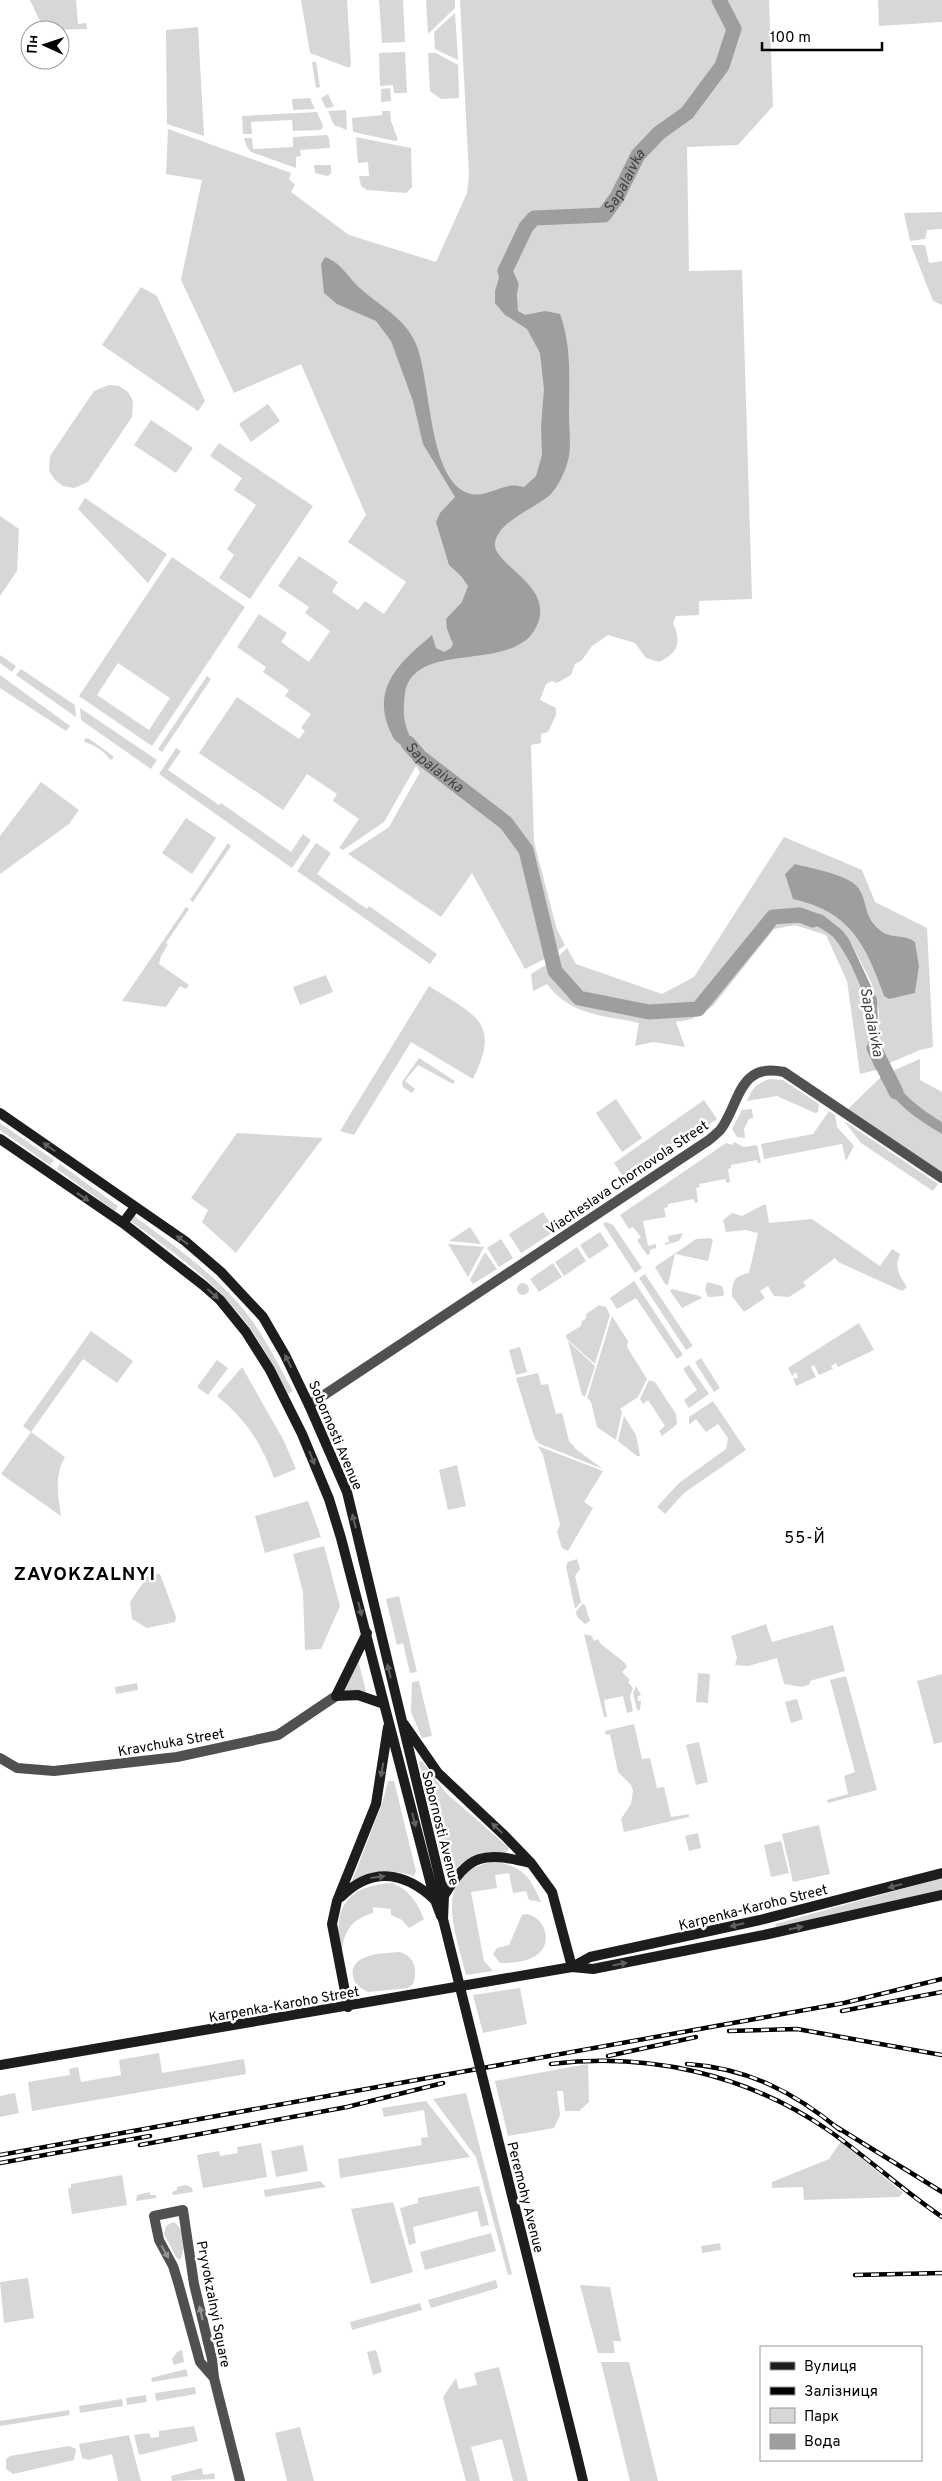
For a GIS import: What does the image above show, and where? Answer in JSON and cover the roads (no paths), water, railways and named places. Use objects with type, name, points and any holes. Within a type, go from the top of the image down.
[{"type":"main road","name":"Sobornosti Avenue","points":[[0,1113],[185,1241],[235,1285],[263,1317],[285,1356],[309,1405],[346,1492],[366,1569],[443,1919]]},
{"type":"main road","name":"Sobornosti Avenue","points":[[0,1139],[122,1223],[220,1300],[246,1332],[270,1370],[293,1414],[328,1499],[351,1572],[384,1704],[439,1898]]},
{"type":"main road","points":[[122,1223],[135,1207]]},
{"type":"main road","points":[[293,1414],[309,1405]]},
{"type":"main road","points":[[351,1572],[366,1569]]},
{"type":"main road","points":[[354,1584],[368,1580]]},
{"type":"main road","points":[[366,1633],[336,1696],[358,1695],[384,1704]]},
{"type":"main road","points":[[400,1719],[438,1773],[531,1863],[552,1892],[572,1967]]},
{"type":"main road","points":[[348,2007],[332,1924],[337,1901],[376,1804],[389,1722]]},
{"type":"main road","points":[[337,1901],[350,1888],[367,1879],[382,1876],[395,1876],[408,1880],[439,1898],[455,1877],[470,1862],[491,1856],[531,1863]]},
{"type":"main road","name":"Karpenka-Karoho Street","points":[[572,1967],[590,1957],[760,1920],[942,1873]]},
{"type":"main road","name":"Karpenka-Karoho Street","points":[[0,2065],[348,2007],[572,1967],[593,1969],[764,1935],[942,1895]]},
{"type":"main road","name":"Peremohy Avenue","points":[[443,1919],[583,2481]]},
{"type":"main road","points":[[760,1920],[764,1935]]},
{"type":"street","name":"Viacheslava Chornovola Street","points":[[309,1405],[709,1140],[721,1129],[745,1083],[757,1073],[769,1069],[784,1072],[942,1178]]},
{"type":"street","name":"Kravchuka Street","points":[[0,1758],[18,1768],[54,1771],[177,1758],[278,1735],[336,1696]]},
{"type":"street","name":"Pryvokzalnyi Square","points":[[183,2210],[194,2284],[212,2359],[214,2378],[200,2362],[176,2274],[159,2240],[154,2216],[183,2210]]},
{"type":"street","points":[[214,2378],[240,2481]]},
{"type":"water","points":[[325,257],[336,263],[356,285],[399,320],[411,335],[421,360],[432,425],[444,466],[453,482],[465,492],[471,494],[487,493],[509,486],[524,487],[536,476],[542,455],[541,426],[544,389],[540,353],[527,329],[504,314],[495,303],[495,291],[501,271],[510,273],[516,283],[518,311],[525,315],[545,311],[560,314],[564,326],[569,364],[570,441],[566,466],[560,481],[551,494],[503,528],[495,543],[497,552],[533,590],[539,602],[540,616],[534,631],[521,643],[504,651],[443,661],[425,667],[412,677],[405,693],[404,712],[408,733],[420,757],[414,761],[407,749],[393,738],[386,719],[384,704],[386,691],[391,678],[399,667],[432,635],[436,648],[444,652],[451,648],[453,644],[447,629],[446,619],[462,602],[468,586],[461,576],[449,565],[436,522],[440,513],[455,497],[423,444],[413,401],[391,341],[376,321],[337,304],[324,293],[321,264]]},
{"type":"water","points":[[795,864],[839,876],[855,884],[862,894],[868,915],[880,930],[888,935],[907,938],[915,942],[919,966],[915,993],[889,999],[884,996],[870,960],[853,932],[829,912],[793,899],[785,874]]},
{"type":"water","points":[[797,907],[823,915],[842,930],[849,939],[877,999],[879,1044],[885,1065],[876,1070],[870,1055],[867,1033],[867,1010],[863,993],[854,972],[844,952],[833,937],[815,925],[795,919]]},
{"type":"water","points":[[890,1072],[906,1095],[942,1122],[942,1134],[915,1116],[893,1097],[880,1078]]},
{"type":"waterway","name":"Sapalaivka","points":[[510,290],[511,285],[505,271],[526,227],[534,218],[604,215],[617,197],[638,155],[659,133],[687,113],[722,66],[734,29],[719,0]]},
{"type":"waterway","name":"Sapalaivka","points":[[408,743],[420,757],[506,823],[526,850],[555,971],[579,998],[649,1012],[698,1009],[773,917],[800,915],[813,920]]},
{"type":"waterway","name":"Sapalaivka","points":[[874,1048],[896,1092]]},
{"type":"railway","points":[[0,2155],[844,2003],[942,1979]]},
{"type":"railway","points":[[842,2011],[942,1992]]},
{"type":"railway","points":[[729,2031],[797,2029],[942,2055]]},
{"type":"railway","points":[[608,2056],[696,2037]]},
{"type":"railway","points":[[551,2064],[587,2061],[624,2061],[660,2065],[730,2081],[764,2094],[828,2130],[942,2217]]},
{"type":"railway","points":[[687,2064],[709,2066],[730,2071],[769,2084],[805,2104],[840,2130]]},
{"type":"railway","points":[[140,2145],[347,2107],[443,2083]]},
{"type":"railway","points":[[835,2126],[942,2192]]},
{"type":"railway","points":[[0,2163],[150,2136]]},
{"type":"railway","points":[[855,2275],[942,2273]]},
{"type":"district","name":"55-Й","points":[[805,1537]]},
{"type":"district","name":"ZAVOKZALNYI","points":[[85,1573]]}]
